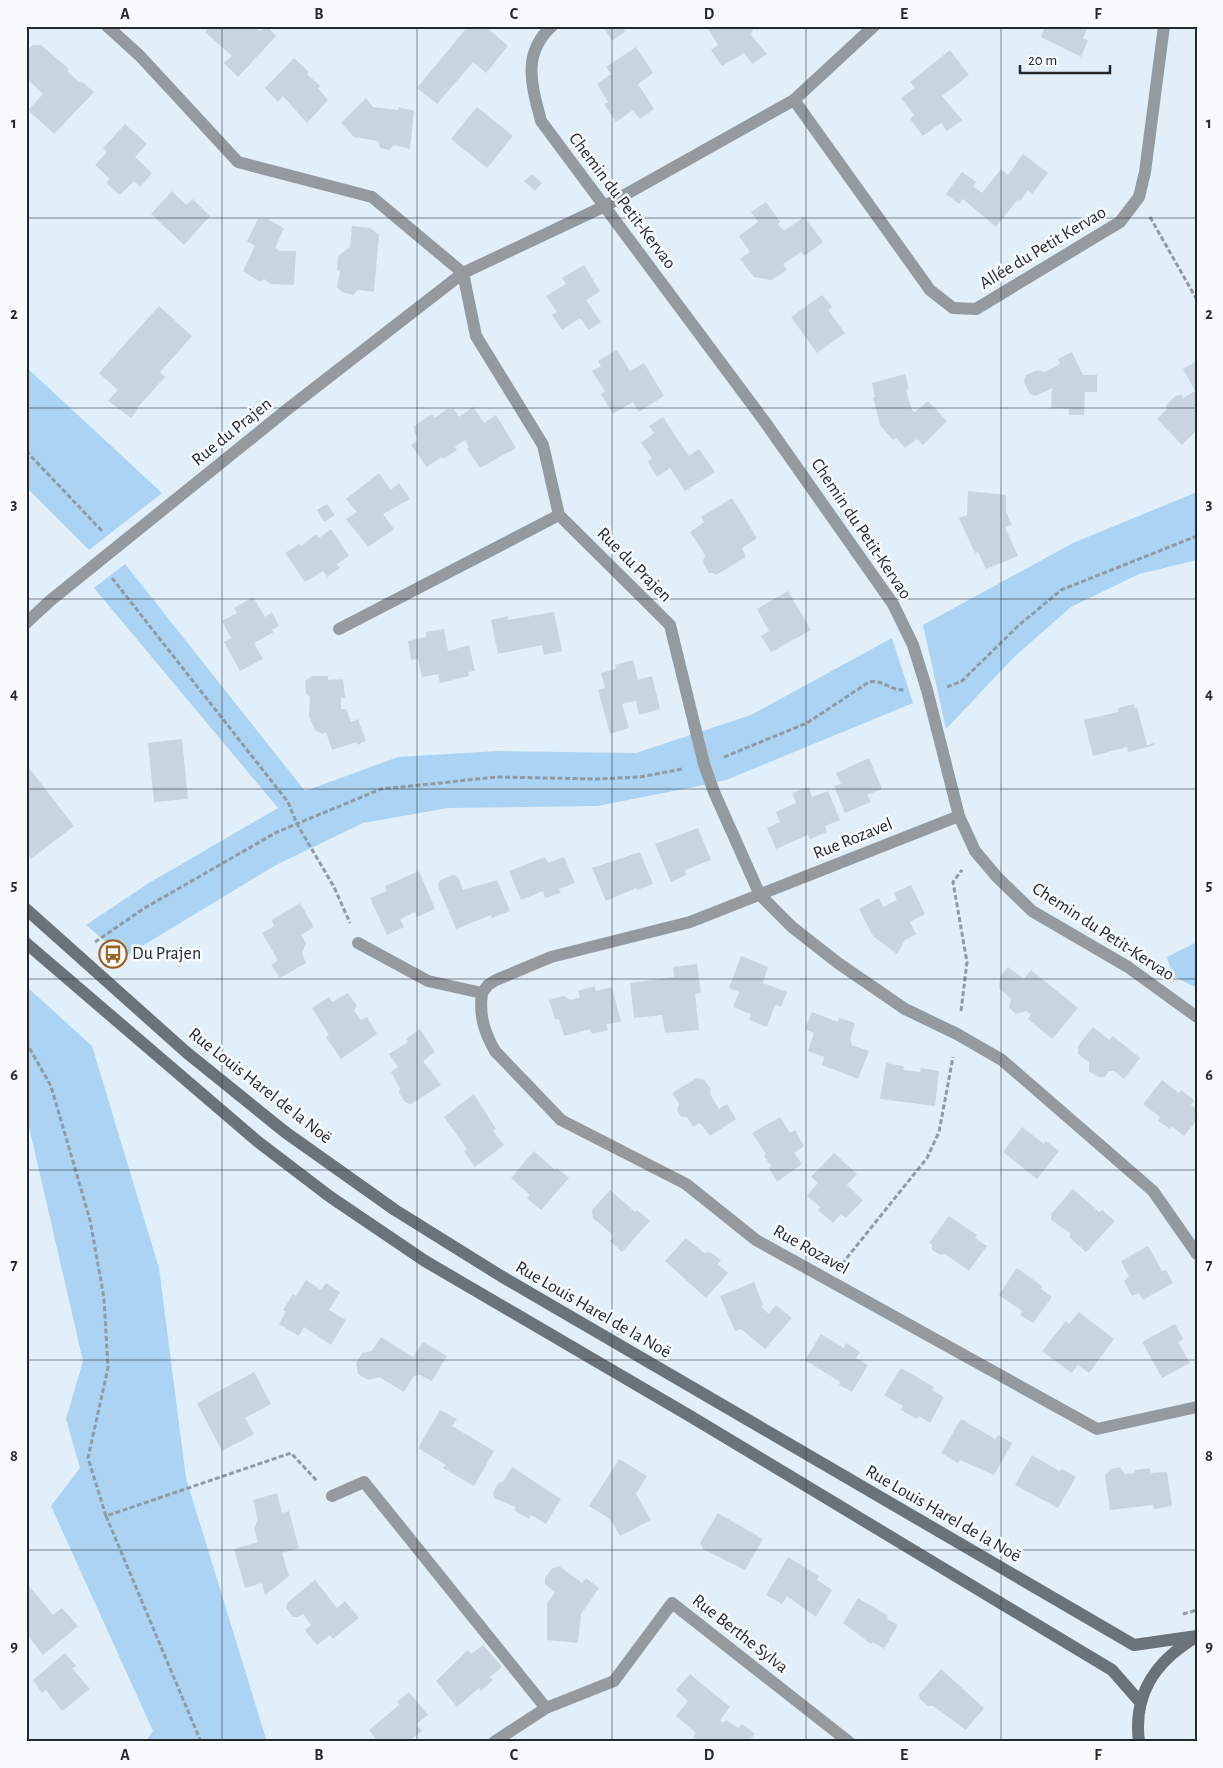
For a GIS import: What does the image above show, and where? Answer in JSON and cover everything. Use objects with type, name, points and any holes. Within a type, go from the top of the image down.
[{"type":"main road","name":"Rue Louis Harel de la Noë","points":[[26,909],[186,1052],[285,1132],[395,1210],[501,1276],[1134,1644],[1197,1637]]},
{"type":"main road","points":[[26,943],[257,1141],[329,1196],[424,1261],[698,1421],[1112,1670],[1141,1703]]},
{"type":"main road","points":[[1139,1742],[1138,1728],[1141,1703],[1152,1675],[1172,1652],[1197,1637]]},
{"type":"street","points":[[107,26],[140,56],[238,162],[372,197],[463,273],[476,336],[543,445],[559,515],[339,628]]},
{"type":"street","name":"Chemin du Petit-Kervao","points":[[552,26],[534,49],[530,80],[541,121],[766,422],[893,604],[913,644],[927,690],[959,816],[975,851],[997,877],[1032,911],[1128,967],[1197,1017]]},
{"type":"street","points":[[605,206],[794,100],[874,26]]},
{"type":"street","name":"Allée du Petit Kervao","points":[[794,100],[930,290],[953,308],[976,309],[1042,271],[1120,222],[1139,197],[1146,172],[1164,26]]},
{"type":"street","name":"Rue du Prajen","points":[[26,623],[99,561],[289,408],[463,273],[605,206]]},
{"type":"street","name":"Rue du Prajen","points":[[559,515],[670,626],[704,764],[714,792],[760,894]]},
{"type":"street","name":"Rue Rozavel","points":[[959,816],[690,922],[552,957],[496,980],[488,985],[482,993],[480,1006],[482,1022],[487,1037],[495,1051],[561,1120],[686,1184],[756,1240],[1098,1429],[1197,1407]]},
{"type":"street","points":[[760,894],[792,927],[838,963],[905,1009],[958,1034],[1002,1060],[1153,1191],[1197,1254]]},
{"type":"street","points":[[358,943],[428,981],[482,993]]},
{"type":"street","points":[[332,1496],[364,1482],[546,1708]]},
{"type":"street","name":"Rue Berthe Sylva","points":[[494,1742],[546,1708],[614,1681],[672,1604],[849,1742]]},
{"type":"path","points":[[1139,197],[1197,300]]},
{"type":"path","points":[[26,451],[117,547]]},
{"type":"path","points":[[95,942],[143,909],[277,832],[381,789],[498,777],[597,779],[640,776],[704,764],[807,723],[869,682],[876,680],[896,690],[946,688],[962,681],[1018,626],[1062,590],[1197,536]]},
{"type":"path","points":[[99,561],[288,802],[297,824],[334,886],[358,943]]},
{"type":"path","points":[[828,1280],[928,1158],[939,1132],[958,1034],[967,962],[953,882],[975,851]]},
{"type":"path","points":[[26,1042],[51,1086],[90,1220],[104,1298],[108,1368],[88,1458],[106,1516],[201,1742]]},
{"type":"path","points":[[106,1516],[291,1453],[332,1496]]},
{"type":"shaded area","points":[[26,367],[162,493],[89,550],[26,487]]},
{"type":"shaded area","points":[[1197,492],[1197,560],[1139,574],[1071,607],[1015,656],[946,729],[923,625],[1073,543]]},
{"type":"shaded area","points":[[125,564],[305,791],[398,757],[498,751],[636,753],[751,715],[892,638],[913,703],[726,780],[597,806],[448,808],[363,823],[276,865],[124,957],[86,925],[149,883],[278,808],[94,588]]},
{"type":"shaded area","points":[[1197,942],[1197,988],[1173,976],[1167,957]]},
{"type":"shaded area","points":[[26,986],[92,1046],[159,1268],[186,1478],[267,1742],[145,1742],[153,1731],[51,1506],[80,1468],[66,1419],[83,1361],[26,1114]]},
{"type":"building","points":[[210,26],[255,26],[260,31],[267,26],[276,36],[238,77],[224,63],[232,56],[205,32]]},
{"type":"building","points":[[468,26],[485,26],[508,46],[486,73],[473,62],[437,104],[417,88]]},
{"type":"building","points":[[603,26],[622,26],[625,32],[612,41]]},
{"type":"building","points":[[712,26],[764,26],[757,30],[753,29],[751,35],[767,54],[752,64],[744,53],[722,66],[711,50],[718,45],[708,29]]},
{"type":"building","points":[[1045,26],[1088,26],[1083,38],[1088,41],[1081,57],[1041,37]]},
{"type":"building","points":[[33,45],[41,45],[69,69],[67,71],[80,83],[81,81],[94,92],[54,134],[28,110],[43,94],[26,78],[26,52]]},
{"type":"building","points":[[636,47],[653,73],[638,84],[654,109],[640,119],[633,110],[616,122],[604,104],[608,102],[597,84],[611,74],[606,67]]},
{"type":"building","points":[[950,50],[969,75],[942,96],[962,120],[947,131],[941,123],[923,136],[910,119],[914,115],[901,98],[915,88],[910,82]]},
{"type":"building","points":[[294,58],[309,72],[307,74],[320,86],[318,88],[328,100],[307,123],[283,96],[278,102],[265,88]]},
{"type":"building","points":[[366,98],[373,107],[398,110],[399,107],[414,111],[410,149],[394,145],[389,150],[380,148],[378,141],[354,137],[341,123]]},
{"type":"building","points":[[477,107],[513,136],[487,168],[451,139]]},
{"type":"building","points":[[125,124],[147,144],[135,157],[152,173],[140,187],[134,181],[120,195],[106,183],[110,179],[95,165],[107,152],[103,148]]},
{"type":"building","points":[[1023,154],[1048,173],[1032,194],[1028,190],[1020,201],[1018,199],[996,227],[963,199],[959,204],[946,194],[962,172],[976,182],[973,186],[982,193],[1001,169],[1008,175]]},
{"type":"building","points":[[532,174],[542,183],[535,191],[524,181]]},
{"type":"building","points":[[172,191],[186,205],[193,199],[210,216],[184,245],[151,214]]},
{"type":"building","points":[[766,202],[780,222],[778,224],[782,229],[785,230],[804,217],[823,242],[804,256],[801,252],[783,264],[787,270],[771,280],[754,277],[740,259],[750,252],[739,236],[758,222],[751,212]]},
{"type":"building","points":[[258,219],[267,219],[284,228],[275,248],[279,251],[296,251],[294,285],[271,284],[264,279],[260,282],[243,271],[255,246],[247,241]]},
{"type":"building","points":[[352,226],[370,228],[379,235],[374,292],[358,290],[353,295],[342,292],[337,287],[340,271],[337,270],[338,256],[350,247]]},
{"type":"building","points":[[584,265],[600,291],[586,300],[601,322],[589,330],[580,318],[562,330],[552,315],[557,312],[546,296],[566,284],[562,278]]},
{"type":"building","points":[[822,295],[832,307],[828,310],[845,333],[817,353],[791,317]]},
{"type":"building","points":[[159,306],[192,336],[160,372],[165,377],[137,408],[131,418],[108,401],[118,390],[99,373]]},
{"type":"building","points":[[617,350],[630,371],[644,363],[664,396],[639,412],[633,402],[613,414],[601,394],[605,391],[592,371],[601,366],[598,361]]},
{"type":"building","points":[[1072,352],[1083,375],[1097,375],[1097,392],[1085,392],[1084,415],[1069,415],[1069,409],[1051,408],[1052,388],[1036,396],[1030,394],[1024,382],[1026,375],[1038,370],[1045,372],[1060,364],[1058,359]]},
{"type":"building","points":[[1197,361],[1197,435],[1195,432],[1182,445],[1157,419],[1167,409],[1166,406],[1174,397],[1181,394],[1183,398],[1195,391],[1183,369]]},
{"type":"building","points":[[905,374],[909,389],[906,390],[912,410],[915,412],[928,401],[947,421],[923,445],[917,439],[905,448],[896,438],[893,440],[880,425],[873,397],[875,397],[872,383]]},
{"type":"building","points":[[473,407],[484,423],[496,415],[516,448],[480,468],[467,449],[469,447],[465,440],[455,447],[457,450],[443,459],[441,457],[427,467],[411,445],[418,440],[413,427],[432,414],[435,418],[447,409],[454,409],[459,417]]},
{"type":"building","points":[[663,417],[689,456],[699,449],[715,472],[685,491],[670,468],[657,477],[648,462],[652,458],[641,443],[654,433],[649,426]]},
{"type":"building","points":[[379,473],[391,490],[399,483],[410,499],[383,514],[394,529],[368,547],[346,519],[357,512],[346,499]]},
{"type":"building","points":[[968,491],[1006,495],[1006,512],[1012,525],[1005,527],[1018,556],[986,569],[978,552],[975,553],[959,518],[967,515]]},
{"type":"building","points":[[732,498],[757,538],[742,548],[746,557],[716,575],[709,573],[703,562],[705,555],[690,532],[704,522],[701,517]]},
{"type":"building","points":[[327,504],[335,515],[324,522],[317,510]]},
{"type":"building","points":[[331,529],[349,556],[337,564],[340,568],[327,577],[323,571],[305,582],[285,553],[299,544],[301,546],[316,534],[319,538]]},
{"type":"building","points":[[788,591],[811,630],[771,652],[761,636],[769,631],[757,609]]},
{"type":"building","points":[[253,597],[265,617],[272,612],[279,626],[272,630],[274,632],[254,643],[263,659],[240,671],[224,642],[231,638],[222,621],[237,613],[234,608]]},
{"type":"building","points":[[554,612],[562,651],[544,655],[542,645],[498,654],[491,620],[508,616],[508,620]]},
{"type":"building","points":[[444,629],[448,651],[469,645],[475,671],[468,672],[469,676],[440,683],[438,674],[422,677],[418,659],[411,660],[408,641],[426,637],[426,632]]},
{"type":"building","points":[[633,660],[638,680],[652,676],[660,709],[639,715],[636,701],[622,704],[629,728],[610,734],[598,690],[605,688],[601,673],[616,669],[615,665]]},
{"type":"building","points":[[312,676],[328,676],[328,680],[343,679],[345,698],[341,698],[341,709],[346,709],[351,722],[358,719],[366,741],[357,745],[357,742],[332,750],[326,732],[322,734],[315,730],[309,716],[310,697],[306,694],[305,681]]},
{"type":"building","points":[[1134,704],[1135,708],[1137,707],[1147,745],[1154,743],[1155,745],[1128,752],[1127,747],[1093,756],[1084,720],[1118,712],[1118,708]]},
{"type":"building","points":[[182,739],[188,799],[154,802],[148,743]]},
{"type":"building","points":[[869,758],[882,789],[867,795],[871,802],[845,813],[834,786],[841,784],[836,773]]},
{"type":"building","points":[[26,764],[74,826],[31,859],[26,852]]},
{"type":"building","points":[[809,787],[812,797],[828,791],[840,820],[825,826],[827,832],[810,839],[808,835],[776,849],[767,828],[780,822],[776,812],[796,803],[792,793]]},
{"type":"building","points":[[698,828],[711,860],[685,870],[686,875],[671,882],[655,844]]},
{"type":"building","points":[[640,852],[653,884],[637,890],[636,888],[606,901],[592,868]]},
{"type":"building","points":[[545,857],[548,863],[564,857],[575,883],[559,889],[561,893],[545,898],[543,891],[521,900],[509,871]]},
{"type":"building","points":[[419,871],[435,909],[417,917],[415,912],[400,919],[404,927],[387,935],[370,898],[387,891],[385,886]]},
{"type":"building","points":[[453,875],[458,877],[463,890],[497,880],[510,911],[492,918],[491,915],[456,929],[438,886],[440,880]]},
{"type":"building","points":[[911,885],[925,914],[910,922],[916,934],[905,940],[897,954],[873,936],[859,909],[879,898],[883,907],[897,900],[894,893]]},
{"type":"building","points":[[300,903],[314,927],[301,935],[306,943],[302,953],[306,963],[280,978],[271,965],[278,960],[262,933],[274,926],[272,920]]},
{"type":"building","points":[[741,956],[768,967],[763,983],[787,992],[781,1007],[775,1005],[767,1027],[749,1020],[751,1014],[733,1007],[739,992],[729,988]]},
{"type":"building","points":[[697,964],[701,993],[695,994],[699,1030],[665,1033],[662,1015],[634,1018],[630,983],[674,977],[673,967]]},
{"type":"building","points":[[1008,967],[1024,979],[1031,970],[1078,1008],[1052,1039],[1028,1019],[1031,1014],[1026,1011],[1016,1014],[1009,1007],[1011,999],[999,988],[1000,977]]},
{"type":"building","points":[[595,986],[596,991],[612,987],[621,1022],[606,1024],[608,1030],[592,1034],[590,1029],[564,1036],[559,1019],[555,1019],[549,1000],[564,996],[571,1000],[580,997],[578,991]]},
{"type":"building","points":[[348,993],[357,1006],[354,1010],[361,1020],[367,1017],[377,1034],[341,1059],[326,1037],[329,1035],[312,1008],[329,997],[332,1002]]},
{"type":"building","points":[[812,1012],[838,1022],[839,1018],[855,1023],[850,1039],[852,1045],[869,1051],[858,1079],[822,1065],[824,1057],[808,1051],[814,1033],[805,1029]]},
{"type":"building","points":[[1093,1027],[1109,1040],[1113,1036],[1140,1058],[1124,1079],[1114,1071],[1109,1071],[1105,1077],[1098,1077],[1089,1071],[1089,1062],[1078,1054],[1078,1046]]},
{"type":"building","points":[[420,1029],[435,1052],[423,1061],[441,1085],[411,1104],[406,1103],[399,1093],[400,1088],[391,1072],[398,1067],[389,1054],[408,1042],[406,1039]]},
{"type":"building","points":[[886,1063],[904,1066],[903,1070],[920,1072],[921,1068],[939,1071],[935,1106],[880,1099]]},
{"type":"building","points":[[697,1078],[704,1080],[711,1089],[710,1094],[719,1109],[727,1104],[736,1119],[710,1136],[700,1123],[693,1127],[687,1117],[681,1117],[677,1110],[679,1104],[672,1093]]},
{"type":"building","points":[[1162,1080],[1179,1093],[1181,1090],[1194,1100],[1191,1105],[1197,1109],[1197,1120],[1184,1136],[1172,1126],[1170,1129],[1158,1121],[1160,1117],[1143,1104]]},
{"type":"building","points":[[474,1094],[496,1129],[493,1131],[504,1145],[475,1167],[464,1151],[467,1149],[444,1117]]},
{"type":"building","points":[[780,1117],[790,1133],[795,1130],[804,1146],[794,1153],[802,1164],[777,1182],[769,1168],[771,1166],[764,1156],[766,1154],[752,1133]]},
{"type":"building","points":[[1022,1127],[1044,1144],[1046,1141],[1059,1151],[1037,1179],[1003,1152]]},
{"type":"building","points":[[534,1151],[555,1170],[557,1168],[569,1178],[541,1210],[527,1198],[530,1195],[511,1178]]},
{"type":"building","points":[[834,1153],[857,1174],[847,1185],[863,1200],[846,1218],[841,1214],[833,1223],[818,1210],[820,1207],[807,1196],[818,1183],[811,1177]]},
{"type":"building","points":[[1073,1189],[1099,1212],[1102,1210],[1115,1221],[1086,1252],[1070,1238],[1070,1233],[1051,1220],[1051,1214]]},
{"type":"building","points":[[610,1190],[635,1212],[637,1210],[650,1221],[622,1252],[610,1241],[614,1236],[593,1218],[592,1210]]},
{"type":"building","points":[[949,1216],[977,1235],[975,1238],[987,1246],[969,1271],[945,1254],[941,1255],[932,1250],[932,1244],[929,1243]]},
{"type":"building","points":[[686,1238],[704,1253],[710,1252],[721,1260],[718,1264],[728,1273],[706,1298],[665,1261]]},
{"type":"building","points":[[1148,1246],[1162,1271],[1166,1270],[1173,1283],[1143,1300],[1139,1293],[1132,1296],[1124,1281],[1129,1277],[1121,1261]]},
{"type":"building","points":[[1017,1268],[1042,1286],[1041,1289],[1052,1297],[1033,1323],[1020,1315],[1022,1311],[999,1295]]},
{"type":"building","points":[[306,1280],[321,1290],[326,1283],[340,1292],[329,1310],[346,1320],[331,1345],[304,1327],[299,1336],[279,1324],[286,1312],[283,1310],[293,1294],[296,1296]]},
{"type":"building","points":[[754,1282],[763,1305],[761,1307],[769,1314],[776,1305],[792,1318],[765,1349],[741,1329],[735,1331],[720,1296]]},
{"type":"building","points":[[1079,1312],[1114,1339],[1089,1373],[1078,1365],[1072,1373],[1042,1351],[1066,1321],[1069,1324]]},
{"type":"building","points":[[1175,1324],[1183,1339],[1178,1342],[1190,1363],[1162,1378],[1142,1342]]},
{"type":"building","points":[[821,1334],[844,1348],[846,1343],[860,1352],[856,1358],[868,1365],[852,1392],[839,1385],[840,1382],[805,1360]]},
{"type":"building","points":[[381,1337],[413,1357],[423,1342],[447,1356],[432,1381],[420,1375],[414,1376],[404,1392],[379,1377],[368,1380],[358,1374],[356,1363],[362,1353],[372,1351]]},
{"type":"building","points":[[901,1368],[934,1387],[932,1390],[944,1397],[930,1423],[919,1416],[917,1419],[901,1410],[903,1406],[884,1395]]},
{"type":"building","points":[[254,1372],[271,1404],[245,1418],[254,1434],[222,1451],[197,1403]]},
{"type":"building","points":[[440,1410],[457,1419],[452,1426],[494,1451],[474,1486],[443,1468],[446,1465],[418,1448]]},
{"type":"building","points":[[961,1419],[995,1439],[998,1435],[1012,1443],[994,1475],[960,1460],[958,1463],[941,1453]]},
{"type":"building","points":[[1032,1455],[1059,1471],[1062,1469],[1076,1477],[1058,1508],[1015,1485]]},
{"type":"building","points":[[619,1459],[647,1476],[636,1494],[651,1520],[620,1536],[610,1519],[589,1506]]},
{"type":"building","points":[[512,1467],[561,1499],[546,1524],[531,1515],[529,1519],[514,1510],[516,1507],[494,1498],[493,1493],[498,1483],[503,1482]]},
{"type":"building","points":[[1120,1467],[1125,1474],[1135,1473],[1135,1470],[1150,1468],[1151,1473],[1167,1472],[1172,1506],[1154,1509],[1153,1505],[1110,1510],[1105,1475],[1111,1469]]},
{"type":"building","points":[[277,1493],[282,1513],[289,1511],[299,1548],[282,1553],[289,1576],[265,1595],[262,1583],[245,1588],[234,1549],[258,1542],[254,1528],[258,1520],[253,1500]]},
{"type":"building","points":[[718,1513],[763,1539],[745,1570],[703,1549],[700,1543]]},
{"type":"building","points":[[788,1557],[819,1576],[817,1580],[832,1590],[816,1617],[787,1596],[782,1604],[766,1595]]},
{"type":"building","points":[[559,1566],[582,1583],[586,1578],[599,1588],[581,1614],[578,1643],[547,1640],[547,1604],[555,1592],[545,1584],[545,1578],[551,1569]]},
{"type":"building","points":[[315,1580],[337,1608],[345,1601],[359,1618],[333,1639],[330,1635],[317,1645],[305,1630],[311,1625],[303,1614],[293,1617],[286,1608],[287,1603]]},
{"type":"building","points":[[26,1582],[53,1615],[62,1608],[78,1626],[43,1655],[29,1637],[26,1639]]},
{"type":"building","points":[[858,1598],[888,1616],[887,1619],[898,1625],[884,1649],[873,1642],[871,1644],[843,1623]]},
{"type":"building","points":[[483,1645],[502,1667],[490,1677],[493,1680],[481,1691],[479,1688],[457,1707],[436,1681],[468,1650],[471,1654]]},
{"type":"building","points":[[65,1653],[76,1666],[72,1668],[90,1689],[62,1711],[46,1690],[42,1693],[33,1680]]},
{"type":"building","points":[[941,1669],[984,1708],[966,1730],[920,1699],[919,1694]]},
{"type":"building","points":[[690,1674],[730,1707],[720,1720],[723,1723],[726,1720],[738,1728],[742,1724],[755,1734],[748,1742],[699,1742],[693,1737],[696,1733],[676,1716],[688,1701],[676,1690]]},
{"type":"building","points":[[409,1692],[428,1715],[416,1724],[422,1731],[409,1741],[407,1739],[404,1742],[378,1742],[369,1730],[399,1705],[397,1702]]},
{"type":"place","name":"Du Prajen","points":[[113,954]]}]
